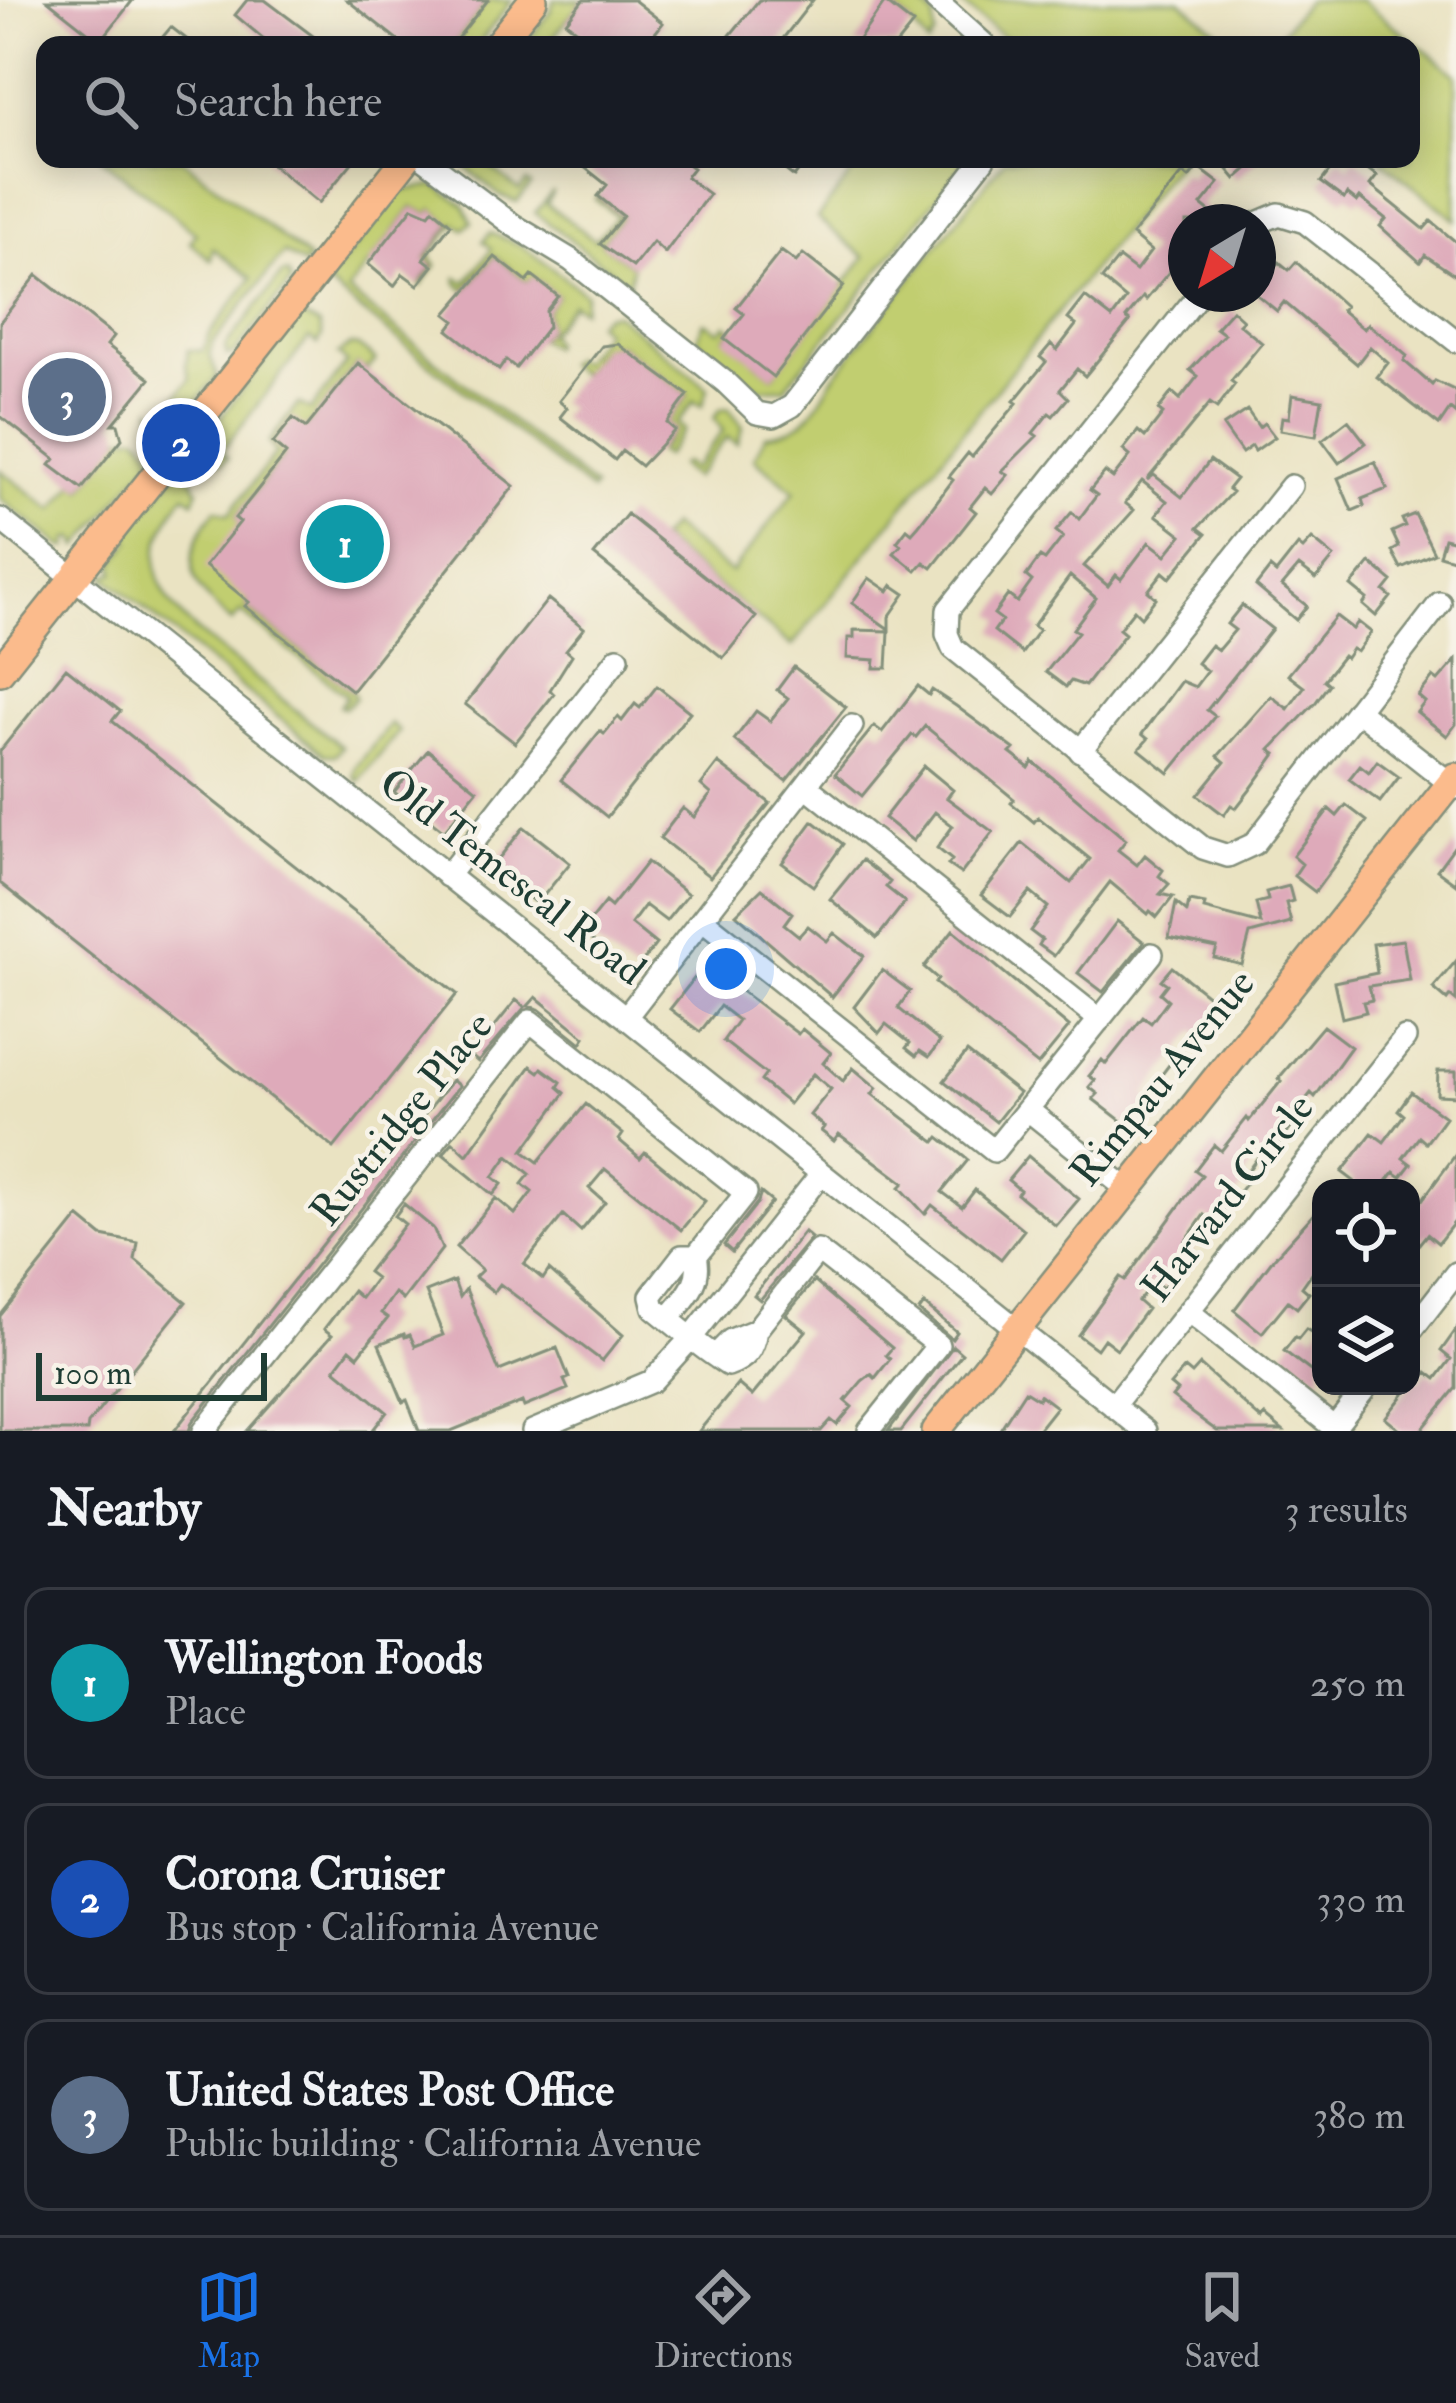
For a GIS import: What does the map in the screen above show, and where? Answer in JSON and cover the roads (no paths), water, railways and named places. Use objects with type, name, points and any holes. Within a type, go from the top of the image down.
[{"type":"main road","points":[[504,36],[533,0]]},
{"type":"main road","points":[[0,671],[399,168]]},
{"type":"main road","name":"Rimpau Avenue","points":[[936,1431],[1454,783]]},
{"type":"street","points":[[935,0],[975,36]]},
{"type":"street","points":[[437,168],[505,220],[572,260],[757,413],[774,416],[792,406],[977,168]]},
{"type":"street","points":[[1276,219],[1305,222],[1456,341]]},
{"type":"street","points":[[1185,312],[949,610],[947,634],[964,658],[1203,848],[1228,856],[1254,844],[1440,603]]},
{"type":"street","points":[[1081,751],[1291,486]]},
{"type":"street","name":"Old Temescal Road","points":[[0,519],[1145,1431]]},
{"type":"street","points":[[446,876],[618,658]]},
{"type":"street","points":[[1357,710],[1454,783]]},
{"type":"street","points":[[626,1017],[852,726]]},
{"type":"street","points":[[806,785],[1100,1020]]},
{"type":"street","points":[[702,919],[994,1151],[1152,954]]},
{"type":"street","name":"Rustridge Place","points":[[204,1431],[530,1021],[746,1193],[696,1256],[700,1271],[694,1286],[668,1319],[691,1338],[728,1365],[743,1360],[756,1330],[818,1251],[938,1345],[869,1431]]},
{"type":"street","name":"Harvard Circle","points":[[1113,1406],[1405,1038]]},
{"type":"street","points":[[1028,1110],[1127,1190]]},
{"type":"street","points":[[533,1431],[652,1381],[821,1174]]},
{"type":"street","points":[[1420,1319],[1456,1274]]},
{"type":"street","points":[[1188,1311],[1336,1430],[1361,1395]]},
{"type":"place","name":"United States Post Office","points":[[67,397]]},
{"type":"place","name":"Corona Cruiser","points":[[181,443]]},
{"type":"place","name":"Wellington Foods","points":[[345,544]]}]
